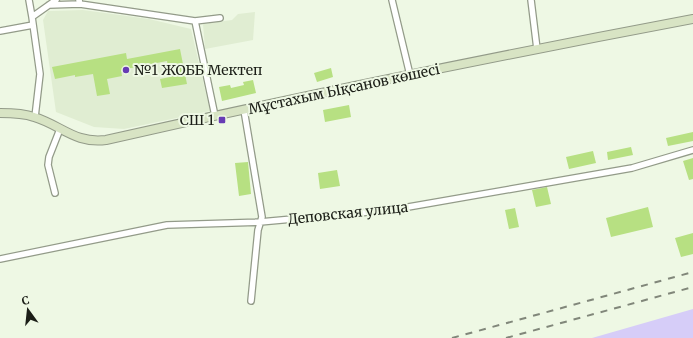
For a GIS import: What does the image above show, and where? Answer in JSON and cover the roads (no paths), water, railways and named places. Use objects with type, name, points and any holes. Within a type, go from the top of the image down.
[{"type":"main road","name":"Мұстахым Ықсанов көшесі","points":[[0,113],[21,114],[35,117],[60,130],[83,139],[97,141],[537,49],[693,19]]},
{"type":"street","points":[[29,0],[40,74],[35,117]]},
{"type":"street","points":[[32,17],[56,0]]},
{"type":"street","points":[[392,0],[410,75]]},
{"type":"street","points":[[531,0],[537,49]]},
{"type":"street","points":[[49,5],[80,2],[195,21],[220,18]]},
{"type":"street","points":[[195,21],[215,116]]},
{"type":"street","points":[[0,31],[33,26]]},
{"type":"street","points":[[244,110],[262,215],[258,230],[251,301]]},
{"type":"street","points":[[55,193],[48,165],[49,157],[60,130]]},
{"type":"street","name":"Деповская улица","points":[[0,259],[167,225],[260,222],[391,210],[632,168],[693,150]]},
{"type":"railway","points":[[452,338],[693,272]]},
{"type":"railway","points":[[506,338],[693,287]]},
{"type":"place","name":"№1 ЖОББ Мектеп","points":[[126,70]]},
{"type":"place","name":"СШ 1","points":[[222,120]]}]
